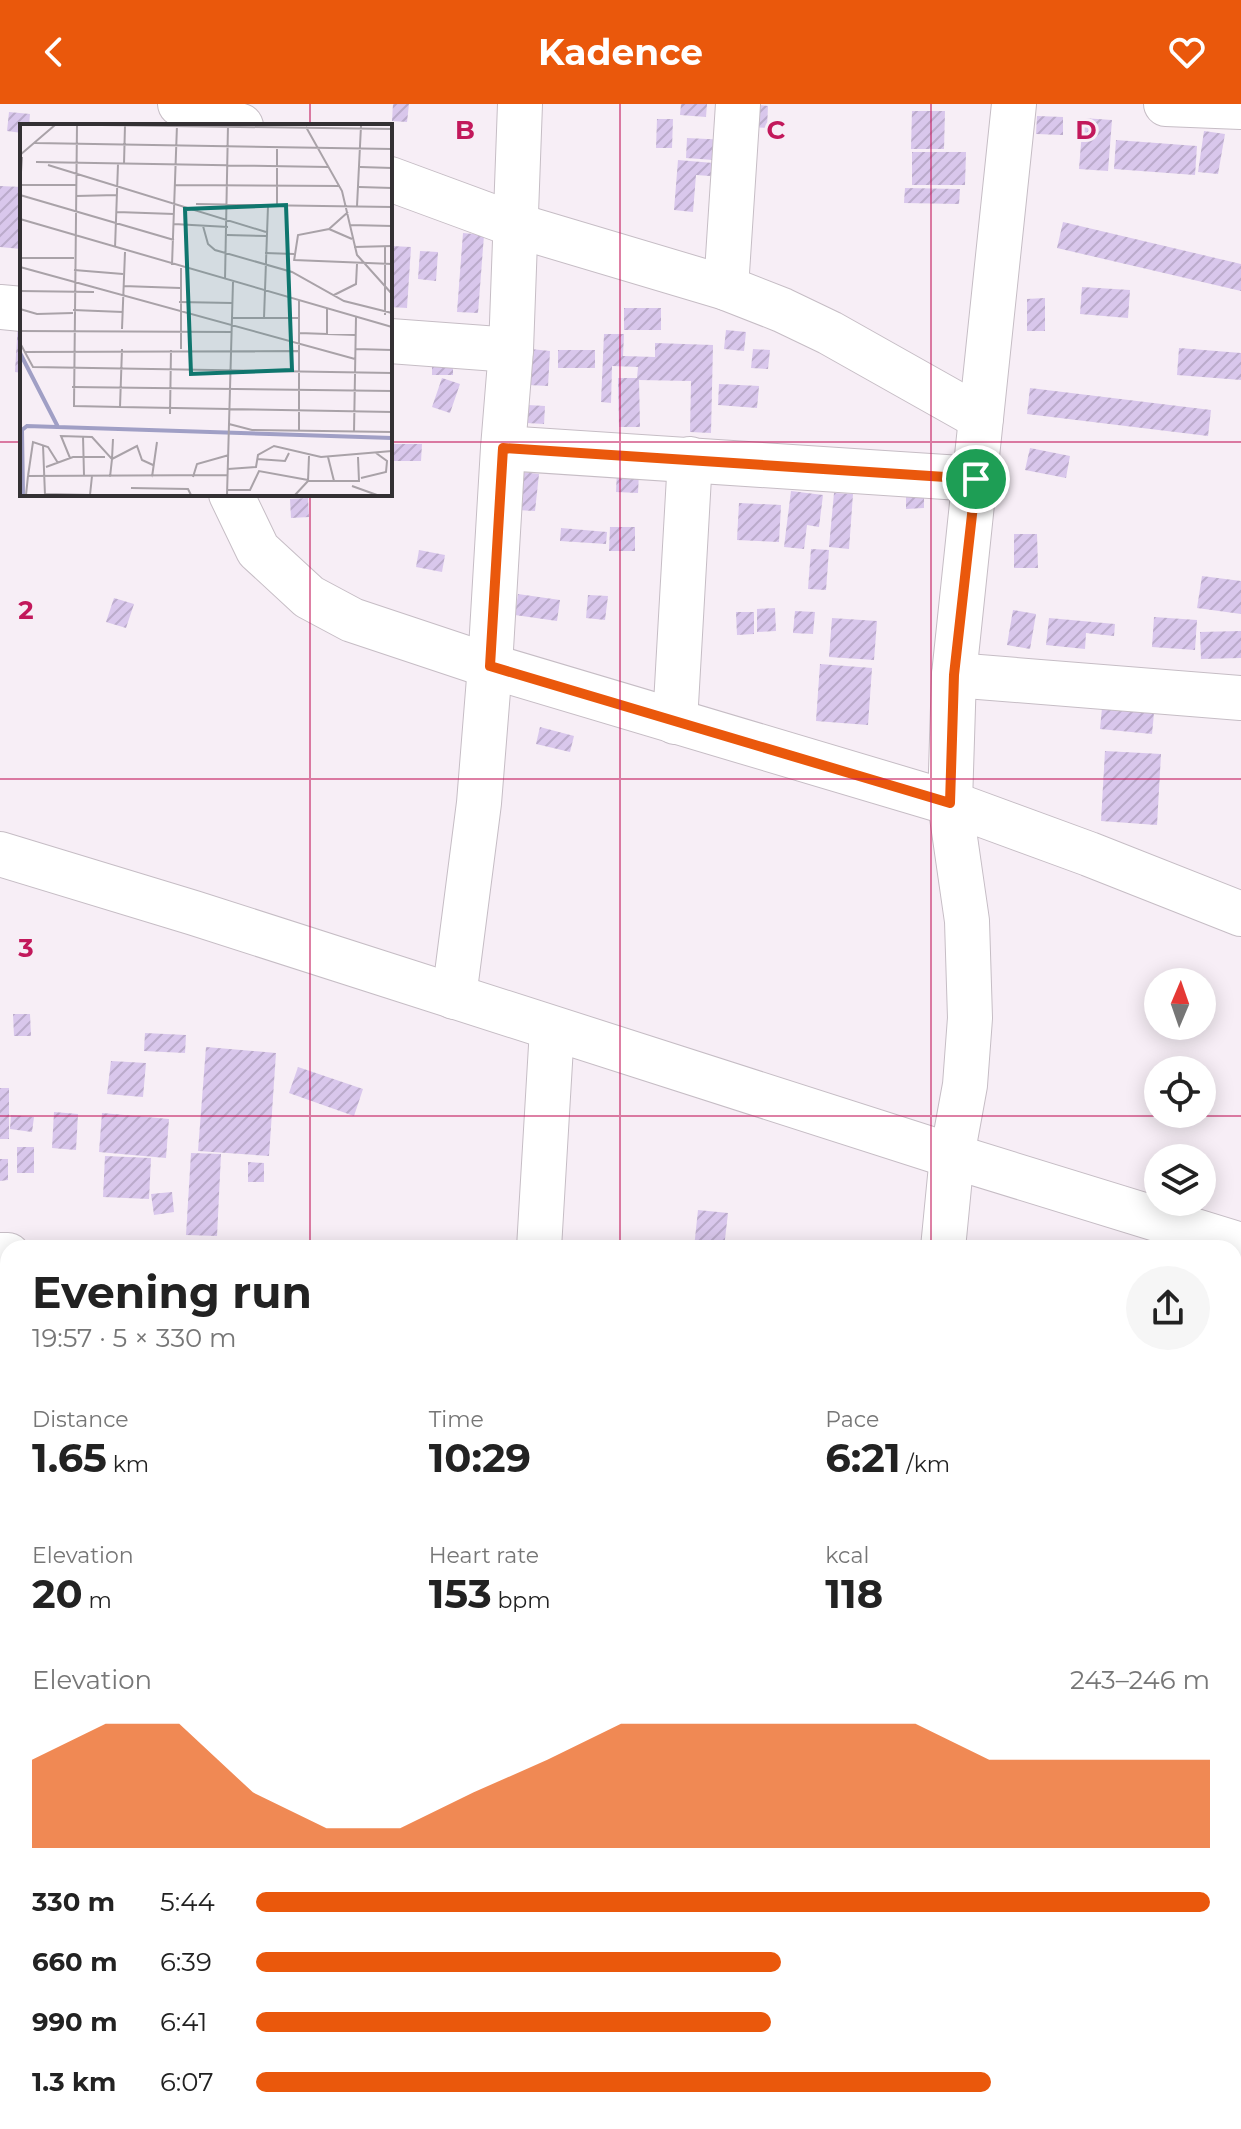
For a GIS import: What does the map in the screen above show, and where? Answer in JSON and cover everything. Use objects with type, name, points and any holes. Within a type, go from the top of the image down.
[{"type":"main road","points":[[180,104],[235,124]]},
{"type":"main road","points":[[454,997],[479,803],[490,666],[511,350],[520,104]]},
{"type":"main road","points":[[726,288],[738,104]]},
{"type":"main road","points":[[944,1240],[952,1156],[965,1085],[970,1018],[967,921],[950,803],[954,675],[1014,104]]},
{"type":"main road","points":[[1166,104],[1241,107]]},
{"type":"main road","points":[[392,180],[515,225],[726,288],[782,310],[830,333],[981,418]]},
{"type":"main road","points":[[0,307],[20,309]]},
{"type":"main road","points":[[392,341],[511,350]]},
{"type":"main road","points":[[503,448],[976,479]]},
{"type":"main road","points":[[675,722],[690,459]]},
{"type":"main road","points":[[232,496],[258,550],[309,597],[352,620],[490,666],[950,803],[1241,914]]},
{"type":"main road","points":[[954,675],[1241,698]]},
{"type":"main road","points":[[0,854],[1225,1240]]},
{"type":"main road","points":[[539,1240],[552,1029]]},
{"type":"building","points":[[393,104],[409,104],[407,122],[392,121]]},
{"type":"building","points":[[681,104],[707,104],[706,117],[680,115]]},
{"type":"building","points":[[749,104],[768,106],[767,128],[748,127]]},
{"type":"building","points":[[912,111],[945,111],[944,149],[911,149]]},
{"type":"building","points":[[9,112],[30,114],[29,124],[20,124],[20,133],[7,131]]},
{"type":"building","points":[[1037,116],[1063,117],[1063,135],[1036,134]]},
{"type":"building","points":[[1083,118],[1112,120],[1108,171],[1079,169]]},
{"type":"building","points":[[657,119],[673,119],[672,148],[656,148]]},
{"type":"building","points":[[1204,131],[1225,134],[1218,174],[1198,172]]},
{"type":"building","points":[[687,138],[728,140],[727,161],[686,158]]},
{"type":"building","points":[[1116,140],[1197,146],[1195,175],[1114,169]]},
{"type":"building","points":[[912,152],[966,152],[965,185],[912,185]]},
{"type":"building","points":[[678,160],[725,164],[724,177],[696,175],[693,212],[674,210]]},
{"type":"building","points":[[0,186],[20,187],[20,249],[0,247]]},
{"type":"building","points":[[905,188],[960,189],[959,204],[904,203]]},
{"type":"building","points":[[1063,222],[1241,264],[1241,291],[1057,248]]},
{"type":"building","points":[[463,233],[484,235],[478,313],[457,312]]},
{"type":"building","points":[[392,246],[411,247],[407,308],[392,307]]},
{"type":"building","points":[[420,251],[438,252],[436,281],[418,279]]},
{"type":"building","points":[[1082,287],[1130,290],[1128,318],[1080,314]]},
{"type":"building","points":[[1045,298],[1045,331],[1027,331],[1027,299]]},
{"type":"building","points":[[624,308],[661,308],[661,330],[624,330]]},
{"type":"building","points":[[18,322],[20,373],[15,372]]},
{"type":"building","points":[[726,330],[746,332],[744,351],[724,349]]},
{"type":"building","points":[[604,334],[624,334],[623,356],[655,357],[655,343],[713,345],[711,433],[690,432],[691,381],[639,380],[640,427],[619,427],[618,378],[637,378],[638,367],[612,366],[611,403],[601,402]]},
{"type":"building","points":[[1179,348],[1241,353],[1241,380],[1177,375]]},
{"type":"building","points":[[531,349],[550,351],[548,386],[528,385]]},
{"type":"building","points":[[753,349],[770,350],[768,369],[751,368]]},
{"type":"building","points":[[558,350],[595,350],[595,368],[558,368]]},
{"type":"building","points":[[453,351],[453,375],[432,375],[432,352]]},
{"type":"building","points":[[442,378],[460,384],[450,413],[432,407]]},
{"type":"building","points":[[719,384],[759,386],[757,408],[718,405]]},
{"type":"building","points":[[1030,388],[1211,410],[1208,436],[1027,414]]},
{"type":"building","points":[[528,405],[545,406],[544,424],[527,423]]},
{"type":"building","points":[[394,444],[422,444],[421,461],[394,461]]},
{"type":"building","points":[[1030,448],[1070,456],[1066,478],[1025,470]]},
{"type":"building","points":[[617,471],[639,472],[638,493],[616,492]]},
{"type":"building","points":[[521,472],[539,474],[535,511],[517,510]]},
{"type":"building","points":[[906,486],[924,486],[924,508],[906,509]]},
{"type":"building","points":[[791,491],[823,495],[819,527],[807,525],[804,549],[784,547]]},
{"type":"building","points":[[834,493],[853,494],[849,549],[829,547]]},
{"type":"building","points":[[308,498],[309,517],[291,518],[290,499]]},
{"type":"building","points":[[739,503],[781,505],[779,542],[737,540]]},
{"type":"building","points":[[610,527],[635,527],[635,551],[609,551]]},
{"type":"building","points":[[561,528],[607,532],[606,544],[560,541]]},
{"type":"building","points":[[1014,534],[1037,534],[1038,568],[1014,568]]},
{"type":"building","points":[[811,549],[829,550],[826,590],[808,589]]},
{"type":"building","points":[[419,550],[445,555],[442,572],[416,567]]},
{"type":"building","points":[[1202,576],[1241,581],[1241,614],[1197,608]]},
{"type":"building","points":[[518,594],[560,600],[557,621],[515,615]]},
{"type":"building","points":[[588,595],[608,596],[605,620],[586,618]]},
{"type":"building","points":[[114,598],[134,604],[126,628],[106,622]]},
{"type":"building","points":[[775,608],[776,631],[757,632],[757,609]]},
{"type":"building","points":[[1013,610],[1036,614],[1030,649],[1007,645]]},
{"type":"building","points":[[795,611],[815,612],[813,634],[793,633]]},
{"type":"building","points":[[736,612],[754,612],[754,634],[737,635]]},
{"type":"building","points":[[1154,617],[1197,620],[1195,650],[1152,647]]},
{"type":"building","points":[[832,618],[877,621],[874,660],[829,657]]},
{"type":"building","points":[[1049,618],[1115,624],[1114,636],[1086,633],[1085,649],[1046,645]]},
{"type":"building","points":[[1241,631],[1241,658],[1201,659],[1200,632]]},
{"type":"building","points":[[820,664],[872,668],[868,725],[816,721]]},
{"type":"building","points":[[1102,708],[1154,713],[1152,734],[1100,729]]},
{"type":"building","points":[[540,727],[574,736],[570,752],[536,744]]},
{"type":"building","points":[[1105,751],[1161,754],[1157,825],[1101,821]]},
{"type":"building","points":[[13,1014],[30,1014],[31,1036],[14,1036]]},
{"type":"building","points":[[145,1033],[186,1035],[185,1053],[144,1051]]},
{"type":"building","points":[[206,1047],[276,1053],[269,1156],[198,1151]]},
{"type":"building","points":[[111,1061],[146,1063],[143,1097],[107,1094]]},
{"type":"building","points":[[298,1067],[363,1089],[354,1116],[289,1093]]},
{"type":"building","points":[[0,1088],[9,1088],[9,1139],[0,1139]]},
{"type":"building","points":[[54,1112],[78,1114],[76,1150],[52,1148]]},
{"type":"building","points":[[102,1113],[169,1119],[166,1158],[99,1152]]},
{"type":"building","points":[[11,1115],[34,1117],[32,1132],[10,1129]]},
{"type":"building","points":[[17,1147],[34,1147],[34,1173],[17,1173]]},
{"type":"building","points":[[191,1153],[221,1154],[217,1236],[186,1235]]},
{"type":"building","points":[[105,1156],[151,1158],[149,1199],[103,1197]]},
{"type":"building","points":[[0,1159],[8,1159],[8,1180],[0,1181]]},
{"type":"building","points":[[248,1162],[264,1163],[264,1182],[248,1182]]},
{"type":"building","points":[[172,1192],[174,1212],[154,1215],[151,1194]]},
{"type":"building","points":[[698,1210],[728,1213],[725,1240],[695,1240]]},
{"type":"route","points":[[503,448],[976,479],[954,675],[950,803],[490,666],[503,448]]}]
